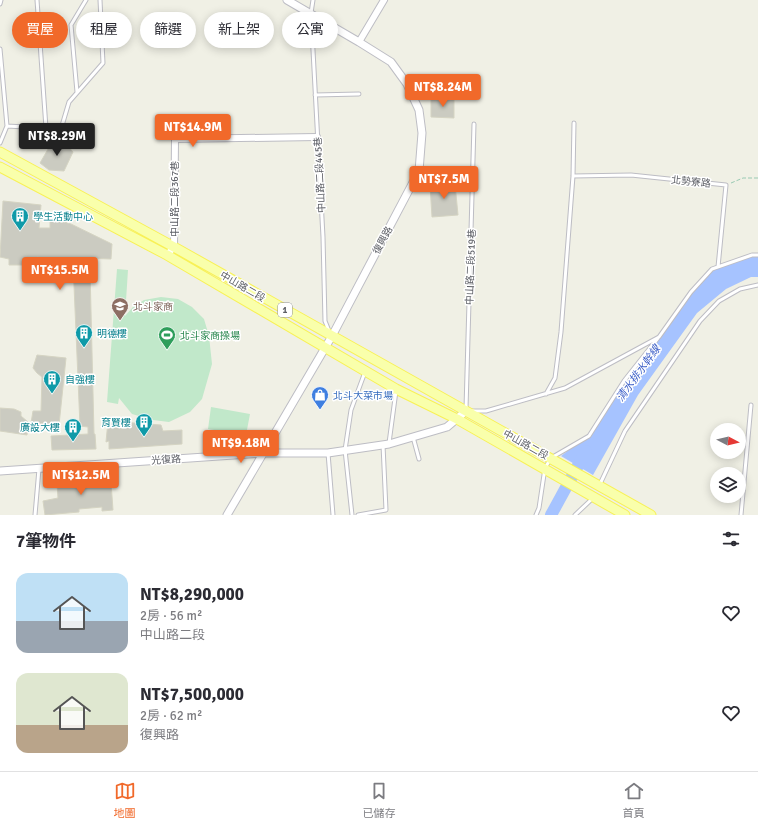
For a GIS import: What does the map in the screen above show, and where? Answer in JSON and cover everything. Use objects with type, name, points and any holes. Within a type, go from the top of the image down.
[{"type":"main road","name":"中山路二段","points":[[0,152],[174,247],[599,485]]},
{"type":"main road","name":"中山路二段","points":[[0,167],[167,255],[396,389],[457,419],[594,497]]},
{"type":"main road","name":"1","points":[[599,485],[651,515]]},
{"type":"main road","name":"1","points":[[594,497],[625,515]]},
{"type":"street","name":"復興路","points":[[288,0],[309,12]]},
{"type":"street","points":[[359,42],[384,0]]},
{"type":"street","name":"復興路","points":[[227,515],[332,336],[419,171],[422,134],[419,110],[407,84],[390,62],[338,29]]},
{"type":"street","name":"中山路二段367巷","points":[[167,255],[174,247],[174,139],[317,137]]},
{"type":"street","name":"光復路","points":[[0,471],[40,467],[262,453],[328,453],[386,444],[447,427],[466,410]]},
{"type":"lane","points":[[0,4],[1,0]]},
{"type":"lane","points":[[37,0],[46,128]]},
{"type":"lane","points":[[77,92],[71,25],[86,0]]},
{"type":"lane","points":[[7,126],[61,129],[69,102],[103,63],[100,0]]},
{"type":"lane","name":"中山路二段445巷","points":[[311,12],[313,0]]},
{"type":"lane","name":"中山路二段445巷","points":[[313,48],[323,237],[325,321],[332,336]]},
{"type":"lane","points":[[0,49],[7,126],[0,143]]},
{"type":"lane","points":[[315,95],[359,94]]},
{"type":"lane","points":[[546,394],[555,378],[561,332],[573,176],[574,123]]},
{"type":"lane","name":"中山路二段519巷","points":[[466,410],[474,124]]},
{"type":"lane","name":"北勢寮路","points":[[573,176],[631,176],[726,185]]},
{"type":"lane","points":[[718,268],[726,185]]},
{"type":"lane","points":[[536,515],[539,508],[545,468],[551,458],[589,436],[624,381],[659,337],[691,292],[712,269],[752,254],[758,255]]},
{"type":"lane","points":[[599,485],[625,431],[700,321],[718,301],[740,289],[758,285]]},
{"type":"lane","points":[[466,410],[486,411],[565,388],[659,337]]},
{"type":"lane","points":[[352,515],[345,450],[351,410],[365,371]]},
{"type":"lane","points":[[358,515],[386,510],[386,444],[396,389]]},
{"type":"lane","points":[[741,515],[751,405]]},
{"type":"lane","points":[[413,437],[419,458]]},
{"type":"lane","points":[[328,453],[333,515]]},
{"type":"lane","points":[[35,515],[40,467]]},
{"type":"lane","points":[[575,515],[594,497]]},
{"type":"path","points":[[726,185],[743,178],[758,178]]},
{"type":"green space","name":"北斗家商操場","points":[[117,269],[128,270],[125,316],[133,307],[144,300],[161,297],[178,299],[192,307],[204,319],[209,336],[212,364],[202,399],[190,412],[169,422],[153,420],[132,414],[119,398],[118,404],[107,402]]},
{"type":"green space","points":[[211,407],[250,414],[246,435],[208,429]]},
{"type":"water","points":[[758,255],[758,277],[751,277],[726,289],[697,313],[638,395],[593,475],[561,456],[587,436],[686,299],[711,273],[720,265],[740,258]]},
{"type":"building","points":[[431,99],[454,99],[454,118],[431,117]]},
{"type":"building","points":[[55,140],[64,142],[73,152],[64,171],[49,170],[40,163]]},
{"type":"building","points":[[455,184],[458,215],[432,217],[430,185]]},
{"type":"building","points":[[3,201],[41,205],[39,228],[50,228],[50,218],[71,224],[112,244],[111,259],[81,258],[80,270],[90,270],[94,434],[96,449],[52,450],[51,436],[88,434],[88,427],[80,426],[73,262],[37,257],[36,259],[31,259],[31,265],[9,265],[9,259],[0,257]]},
{"type":"building","name":"自強樓","points":[[37,355],[66,358],[59,425],[31,423],[33,411],[41,411],[42,377],[33,368]]},
{"type":"building","points":[[0,408],[14,409],[21,412],[21,416],[28,422],[27,435],[0,431]]},
{"type":"building","name":"育賢樓","points":[[108,421],[161,425],[163,431],[182,430],[182,444],[109,449],[109,441],[106,442]]},
{"type":"building","points":[[110,468],[113,510],[102,511],[102,507],[79,509],[79,512],[45,515],[43,501],[58,498],[57,484],[65,484],[64,472],[76,471],[77,487],[100,485],[100,478],[104,478],[104,469]]},
{"type":"waterway","name":"清水排水幹線","points":[[551,515],[586,451]]},
{"type":"place","name":"學生活動中心","points":[[20,231]]},
{"type":"place","name":"北斗家商","points":[[120,321]]},
{"type":"place","name":"明德樓","points":[[84,348]]},
{"type":"place","name":"北斗家商操場","points":[[167,350]]},
{"type":"place","name":"自強樓","points":[[52,394]]},
{"type":"place","name":"北斗大菜市場","points":[[320,410]]},
{"type":"place","name":"育賢樓","points":[[144,437]]},
{"type":"place","name":"廣設大樓","points":[[73,442]]}]
